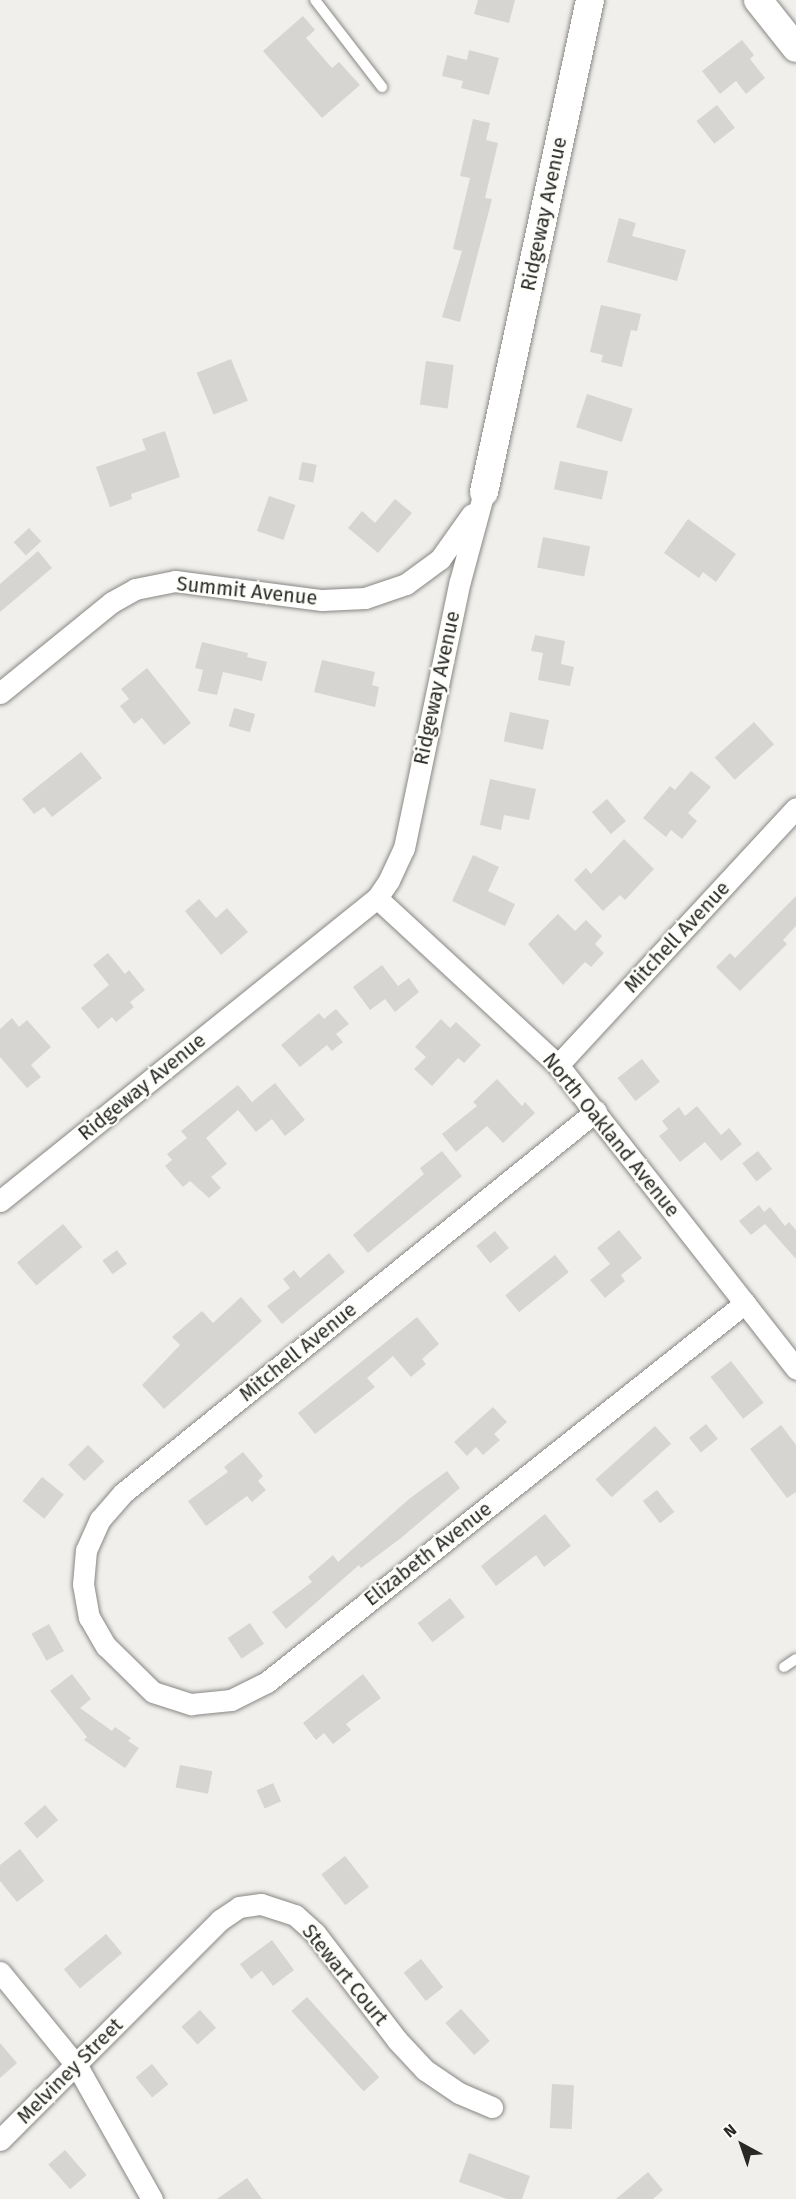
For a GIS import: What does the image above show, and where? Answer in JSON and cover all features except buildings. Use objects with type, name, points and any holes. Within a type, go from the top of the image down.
[{"type":"street","name":"Ridgeway Avenue","points":[[0,1201],[377,898],[404,848],[460,581],[484,492],[590,0]]},
{"type":"street","points":[[758,0],[796,48]]},
{"type":"street","name":"Summit Avenue","points":[[0,693],[112,602],[135,589],[175,581],[322,600],[365,598],[406,584],[440,559],[466,525],[484,492]]},
{"type":"street","name":"Mitchell Avenue","points":[[558,1065],[796,808]]},
{"type":"street","name":"North Oakland Avenue","points":[[377,898],[558,1065],[796,1370]]},
{"type":"street","name":"Mitchell Avenue","points":[[100,1635],[90,1617],[82,1584],[86,1550],[100,1519],[123,1493],[596,1111]]},
{"type":"street","name":"Elizabeth Avenue","points":[[100,1635],[122,1666],[153,1692],[191,1704],[231,1700],[267,1682],[745,1303]]},
{"type":"street","name":"Stewart Court","points":[[140,2002],[220,1920],[239,1907],[269,1907],[295,1915],[315,1933],[397,2040],[425,2070],[459,2093],[492,2107]]},
{"type":"street","points":[[0,1972],[77,2066],[152,2199]]},
{"type":"street","name":"Melviney Street","points":[[0,2140],[140,2002]]},
{"type":"lane","points":[[315,0],[382,87]]},
{"type":"lane","points":[[784,1667],[796,1659]]}]
